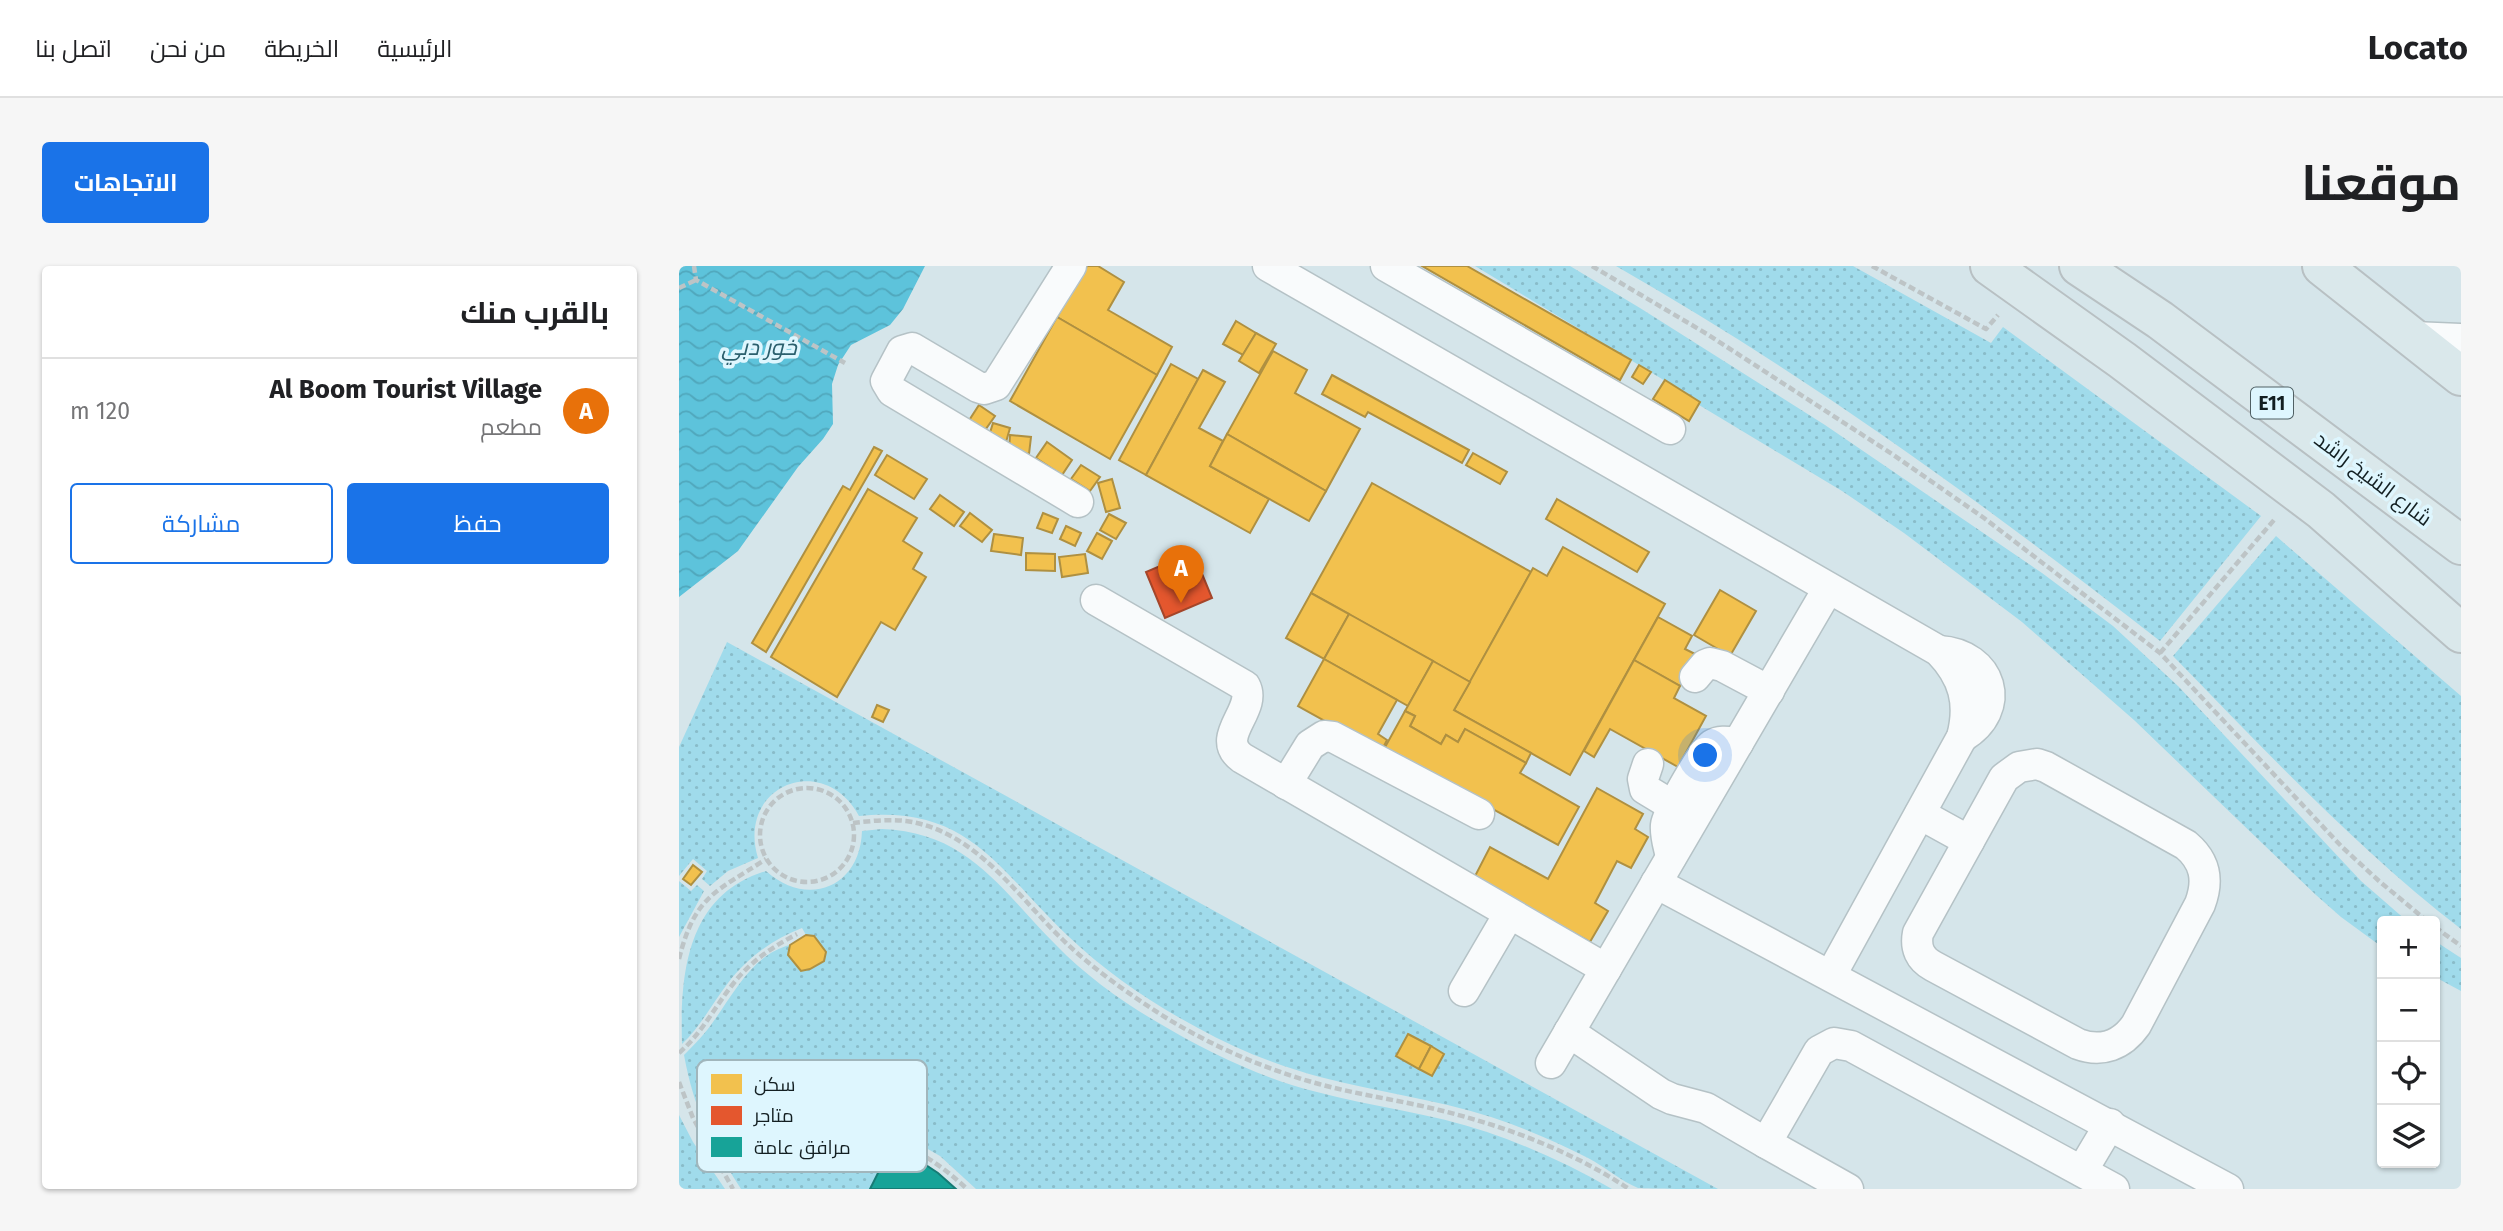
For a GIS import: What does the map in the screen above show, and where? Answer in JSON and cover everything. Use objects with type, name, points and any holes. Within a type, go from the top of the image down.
[{"type":"highway","points":[[1990,266],[2122,360],[2321,510],[2461,633]]},
{"type":"highway","name":"شارع الشيخ راشد","points":[[2079,266],[2160,320],[2461,545]]},
{"type":"highway","points":[[2322,266],[2461,376]]},
{"type":"street","points":[[1071,266],[996,385],[984,389],[978,387],[912,348],[902,351],[886,381],[893,391],[1078,502]]},
{"type":"street","points":[[1268,266],[1828,589],[1939,651],[1967,657],[1978,666],[1986,677],[1989,692],[1983,719],[1974,730],[1962,737],[1832,975]]},
{"type":"street","points":[[1386,266],[1670,429]]},
{"type":"street","points":[[2413,337],[2461,339]]},
{"type":"street","points":[[1551,1063],[1828,589]]},
{"type":"street","points":[[1096,600],[1245,686],[1248,701],[1233,734],[1233,748],[1242,758],[1607,969]]},
{"type":"street","points":[[1695,677],[1705,665],[1716,663],[1769,691]]},
{"type":"street","points":[[1286,784],[1310,745],[1324,736],[1333,737],[1479,814]]},
{"type":"street","points":[[1671,857],[1666,831],[1667,817],[1709,747],[1718,742],[1738,743]]},
{"type":"street","points":[[1648,764],[1643,779],[1645,789],[1674,806]]},
{"type":"street","points":[[2037,765],[2046,767],[2121,808],[2194,852],[2200,861],[2205,883],[2200,904],[2136,1025],[2121,1041],[2100,1049],[2078,1044],[1933,966],[1921,956],[1916,941],[1918,933],[1969,841],[2004,778],[2019,767],[2037,765]]},
{"type":"street","points":[[1920,814],[1969,841]]},
{"type":"street","points":[[1656,883],[2228,1189]]},
{"type":"street","points":[[1464,991],[1509,914]]},
{"type":"street","points":[[1569,1032],[1661,1094],[1706,1108],[1848,1189]]},
{"type":"street","points":[[1766,1143],[1819,1051],[1834,1043],[1843,1043],[2114,1189]]},
{"type":"street","points":[[2081,1171],[2110,1124]]},
{"type":"path","points":[[694,266],[696,280]]},
{"type":"path","points":[[1592,266],[1719,341],[1892,454],[1984,518],[2160,653],[2342,847],[2421,916]]},
{"type":"path","points":[[1873,266],[1986,329],[1998,315]]},
{"type":"path","points":[[679,288],[696,280]]},
{"type":"path","points":[[696,280],[845,363]]},
{"type":"path","points":[[2160,653],[2274,520]]},
{"type":"path","points":[[802,787],[828,792],[839,800],[853,823],[852,850],[836,872],[824,879],[798,882],[774,869],[766,859],[759,832],[762,819],[768,807],[789,790],[802,787]]},
{"type":"path","points":[[853,823],[906,821],[950,835],[987,862],[1062,940],[1094,967],[1161,1014],[1234,1053],[1271,1069],[1322,1085],[1438,1109],[1488,1123],[1561,1152],[1629,1189]]},
{"type":"path","points":[[679,959],[689,928],[707,899],[733,878],[766,859]]},
{"type":"path","points":[[2440,931],[2461,946]]},
{"type":"path","points":[[679,1053],[699,1033],[732,985],[746,970],[761,955],[797,934]]},
{"type":"path","points":[[679,1082],[697,1125]]},
{"type":"path","points":[[927,1157],[967,1189]]},
{"type":"path","points":[[723,1172],[733,1189]]},
{"type":"shaded area","points":[[1475,266],[1570,266],[1825,425],[2042,573],[2113,626],[2178,686],[2361,881],[2401,916],[2377,916],[2377,943],[2341,917],[2134,720],[2022,622],[1904,533],[1842,491],[1699,405],[1700,402]]},
{"type":"shaded area","points":[[1616,266],[1853,266],[1991,343],[2003,327],[2261,516],[2160,641],[2028,540],[1894,443],[1757,351]]},
{"type":"shaded area","points":[[2276,536],[2461,696],[2461,929],[2348,832],[2173,656]]},
{"type":"shaded area","points":[[727,642],[1718,1189],[1638,1188],[1576,1152],[1503,1121],[1449,1105],[1320,1077],[1242,1050],[1146,998],[1114,975],[1068,936],[979,847],[955,832],[929,821],[897,815],[859,816],[843,796],[825,785],[805,781],[787,785],[771,796],[759,812],[755,833],[758,858],[728,871],[710,886],[702,879],[707,871],[693,859],[679,876],[679,747]],"holes":[[[1408,1034],[1444,1054],[1432,1075],[1397,1056]]]},
{"type":"shaded area","points":[[882,829],[912,833],[938,841],[960,853],[999,885],[1067,956],[1091,977],[1144,1014],[1215,1054],[1296,1086],[1487,1132],[1582,1172],[1612,1189],[976,1189],[940,1156],[927,1149],[927,1060],[697,1060],[697,1104],[684,1055],[707,1031],[745,976],[765,957],[790,945],[801,970],[810,970],[824,961],[826,952],[814,936],[806,935],[802,928],[771,944],[735,974],[682,1044],[683,990],[687,964],[704,918],[719,898],[740,882],[766,871],[782,882],[798,888],[814,890],[829,886],[842,878],[852,866],[859,851],[862,831]]},
{"type":"shaded area","points":[[679,881],[691,891],[697,885],[704,891],[679,937]]},
{"type":"shaded area","points":[[2440,944],[2461,958],[2461,991],[2440,980]]},
{"type":"shaded area","points":[[679,1115],[697,1148],[697,1172],[713,1172],[725,1189],[679,1189]]},
{"type":"shaded area","points":[[731,1172],[878,1172],[870,1189],[741,1189]]},
{"type":"water","name":"خور دبي","points":[[679,266],[925,266],[903,309],[890,325],[851,345],[838,365],[832,384],[833,424],[823,439],[798,467],[738,551],[679,597]]},
{"type":"building: سكن","points":[[1087,266],[1098,266],[1124,282],[1108,310],[1172,347],[1157,375],[1057,317]]},
{"type":"building: سكن","points":[[1422,266],[1467,266],[1631,360],[1620,380]]},
{"type":"building: سكن","points":[[1057,317],[1157,375],[1110,459],[1010,401]]},
{"type":"building: سكن","points":[[1236,321],[1256,333],[1243,355],[1223,344]]},
{"type":"building: سكن","points":[[1256,333],[1276,344],[1259,373],[1239,361]]},
{"type":"building: سكن","points":[[1273,351],[1307,370],[1295,393],[1360,429],[1326,491],[1227,434]]},
{"type":"building: سكن","points":[[1171,364],[1198,379],[1146,475],[1119,460]]},
{"type":"building: سكن","points":[[1639,365],[1651,372],[1643,384],[1632,377]]},
{"type":"building: سكن","points":[[1203,370],[1225,382],[1199,428],[1223,441],[1210,466],[1269,499],[1250,533],[1146,475]]},
{"type":"building: سكن","points":[[1332,375],[1469,450],[1462,463],[1368,412],[1365,417],[1322,394]]},
{"type":"building: سكن","points":[[1665,380],[1700,402],[1689,421],[1653,399]]},
{"type":"building: سكن","points":[[979,405],[995,416],[983,433],[968,422]]},
{"type":"building: سكن","points":[[993,423],[1010,428],[1006,442],[989,436]]},
{"type":"building: سكن","points":[[1227,434],[1326,491],[1309,521],[1210,466]]},
{"type":"building: سكن","points":[[1010,435],[1031,437],[1029,454],[1009,451]]},
{"type":"building: سكن","points":[[1047,442],[1072,460],[1062,475],[1036,458]]},
{"type":"building: سكن","points":[[874,447],[882,451],[766,652],[752,643],[843,486],[850,490]]},
{"type":"building: سكن","points":[[1473,453],[1507,472],[1500,484],[1466,465]]},
{"type":"building: سكن","points":[[887,455],[927,479],[914,499],[875,475]]},
{"type":"building: سكن","points":[[1081,465],[1100,477],[1090,491],[1071,479]]},
{"type":"building: سكن","points":[[1112,479],[1120,508],[1106,512],[1098,483]]},
{"type":"building: سكن","points":[[1372,483],[1531,572],[1470,682],[1311,593]]},
{"type":"building: سكن","points":[[868,489],[917,518],[903,541],[922,553],[913,569],[926,577],[895,630],[881,622],[837,697],[771,657]]},
{"type":"building: سكن","points":[[940,495],[964,512],[954,526],[930,509]]},
{"type":"building: سكن","points":[[1557,499],[1649,552],[1637,572],[1546,519]]},
{"type":"building: سكن","points":[[970,513],[992,530],[982,542],[960,526]]},
{"type":"building: سكن","points":[[1043,513],[1058,519],[1052,533],[1037,528]]},
{"type":"building: سكن","points":[[1109,514],[1126,523],[1116,539],[1100,530]]},
{"type":"building: سكن","points":[[1066,526],[1081,533],[1075,546],[1060,539]]},
{"type":"building: سكن","points":[[1097,533],[1112,541],[1102,559],[1087,551]]},
{"type":"building: سكن","points":[[994,534],[1023,538],[1021,555],[991,551]]},
{"type":"building: سكن","points":[[1563,547],[1665,604],[1570,775],[1454,710],[1533,568],[1547,576]]},
{"type":"building: سكن","points":[[1026,553],[1055,554],[1055,571],[1026,570]]},
{"type":"building: سكن","points":[[1085,554],[1088,573],[1062,577],[1059,557]]},
{"type":"building: سكن","points":[[1720,590],[1756,611],[1730,656],[1694,635]]},
{"type":"building: سكن","points":[[1311,593],[1349,614],[1324,659],[1286,638]]},
{"type":"building: سكن","points":[[1349,614],[1433,661],[1408,706],[1324,659]]},
{"type":"building: سكن","points":[[1658,617],[1692,636],[1685,649],[1697,655],[1680,686],[1634,660]]},
{"type":"building: سكن","points":[[1324,659],[1397,700],[1378,734],[1387,740],[1381,752],[1298,706]]},
{"type":"building: سكن","points":[[1634,660],[1680,686],[1674,698],[1706,716],[1678,767],[1610,729],[1594,757],[1584,751]]},
{"type":"building: سكن","points":[[1433,661],[1470,682],[1454,710],[1531,753],[1526,763],[1465,729],[1458,742],[1446,735],[1441,744],[1410,726],[1415,716],[1405,711]]},
{"type":"building: سكن","points":[[877,705],[889,710],[883,722],[872,717]]},
{"type":"building: سكن","points":[[1405,711],[1415,716],[1410,726],[1441,744],[1446,735],[1458,742],[1465,729],[1526,763],[1520,773],[1579,807],[1558,845],[1384,749]]},
{"type":"building: سكن","points":[[1597,788],[1643,814],[1635,829],[1648,837],[1631,868],[1617,861],[1595,903],[1608,911],[1590,942],[1474,878],[1490,847],[1548,879]]},
{"type":"building: سكن","points":[[693,865],[702,872],[691,885],[683,879]]},
{"type":"building: سكن","points":[[806,935],[814,936],[826,952],[824,961],[801,971],[788,955],[790,945]]},
{"type":"building: سكن","points":[[1408,1034],[1431,1046],[1419,1069],[1396,1056]]},
{"type":"building: سكن","points":[[1431,1046],[1444,1054],[1432,1076],[1419,1069]]},
{"type":"building: متاجر","points":[[1193,552],[1212,598],[1165,618],[1146,572]]},
{"type":"building: مرافق عامة","points":[[927,1166],[956,1189],[870,1189],[878,1172],[927,1172]]},
{"type":"place","name":"Al Boom Tourist Village","points":[[1181,603]]}]
